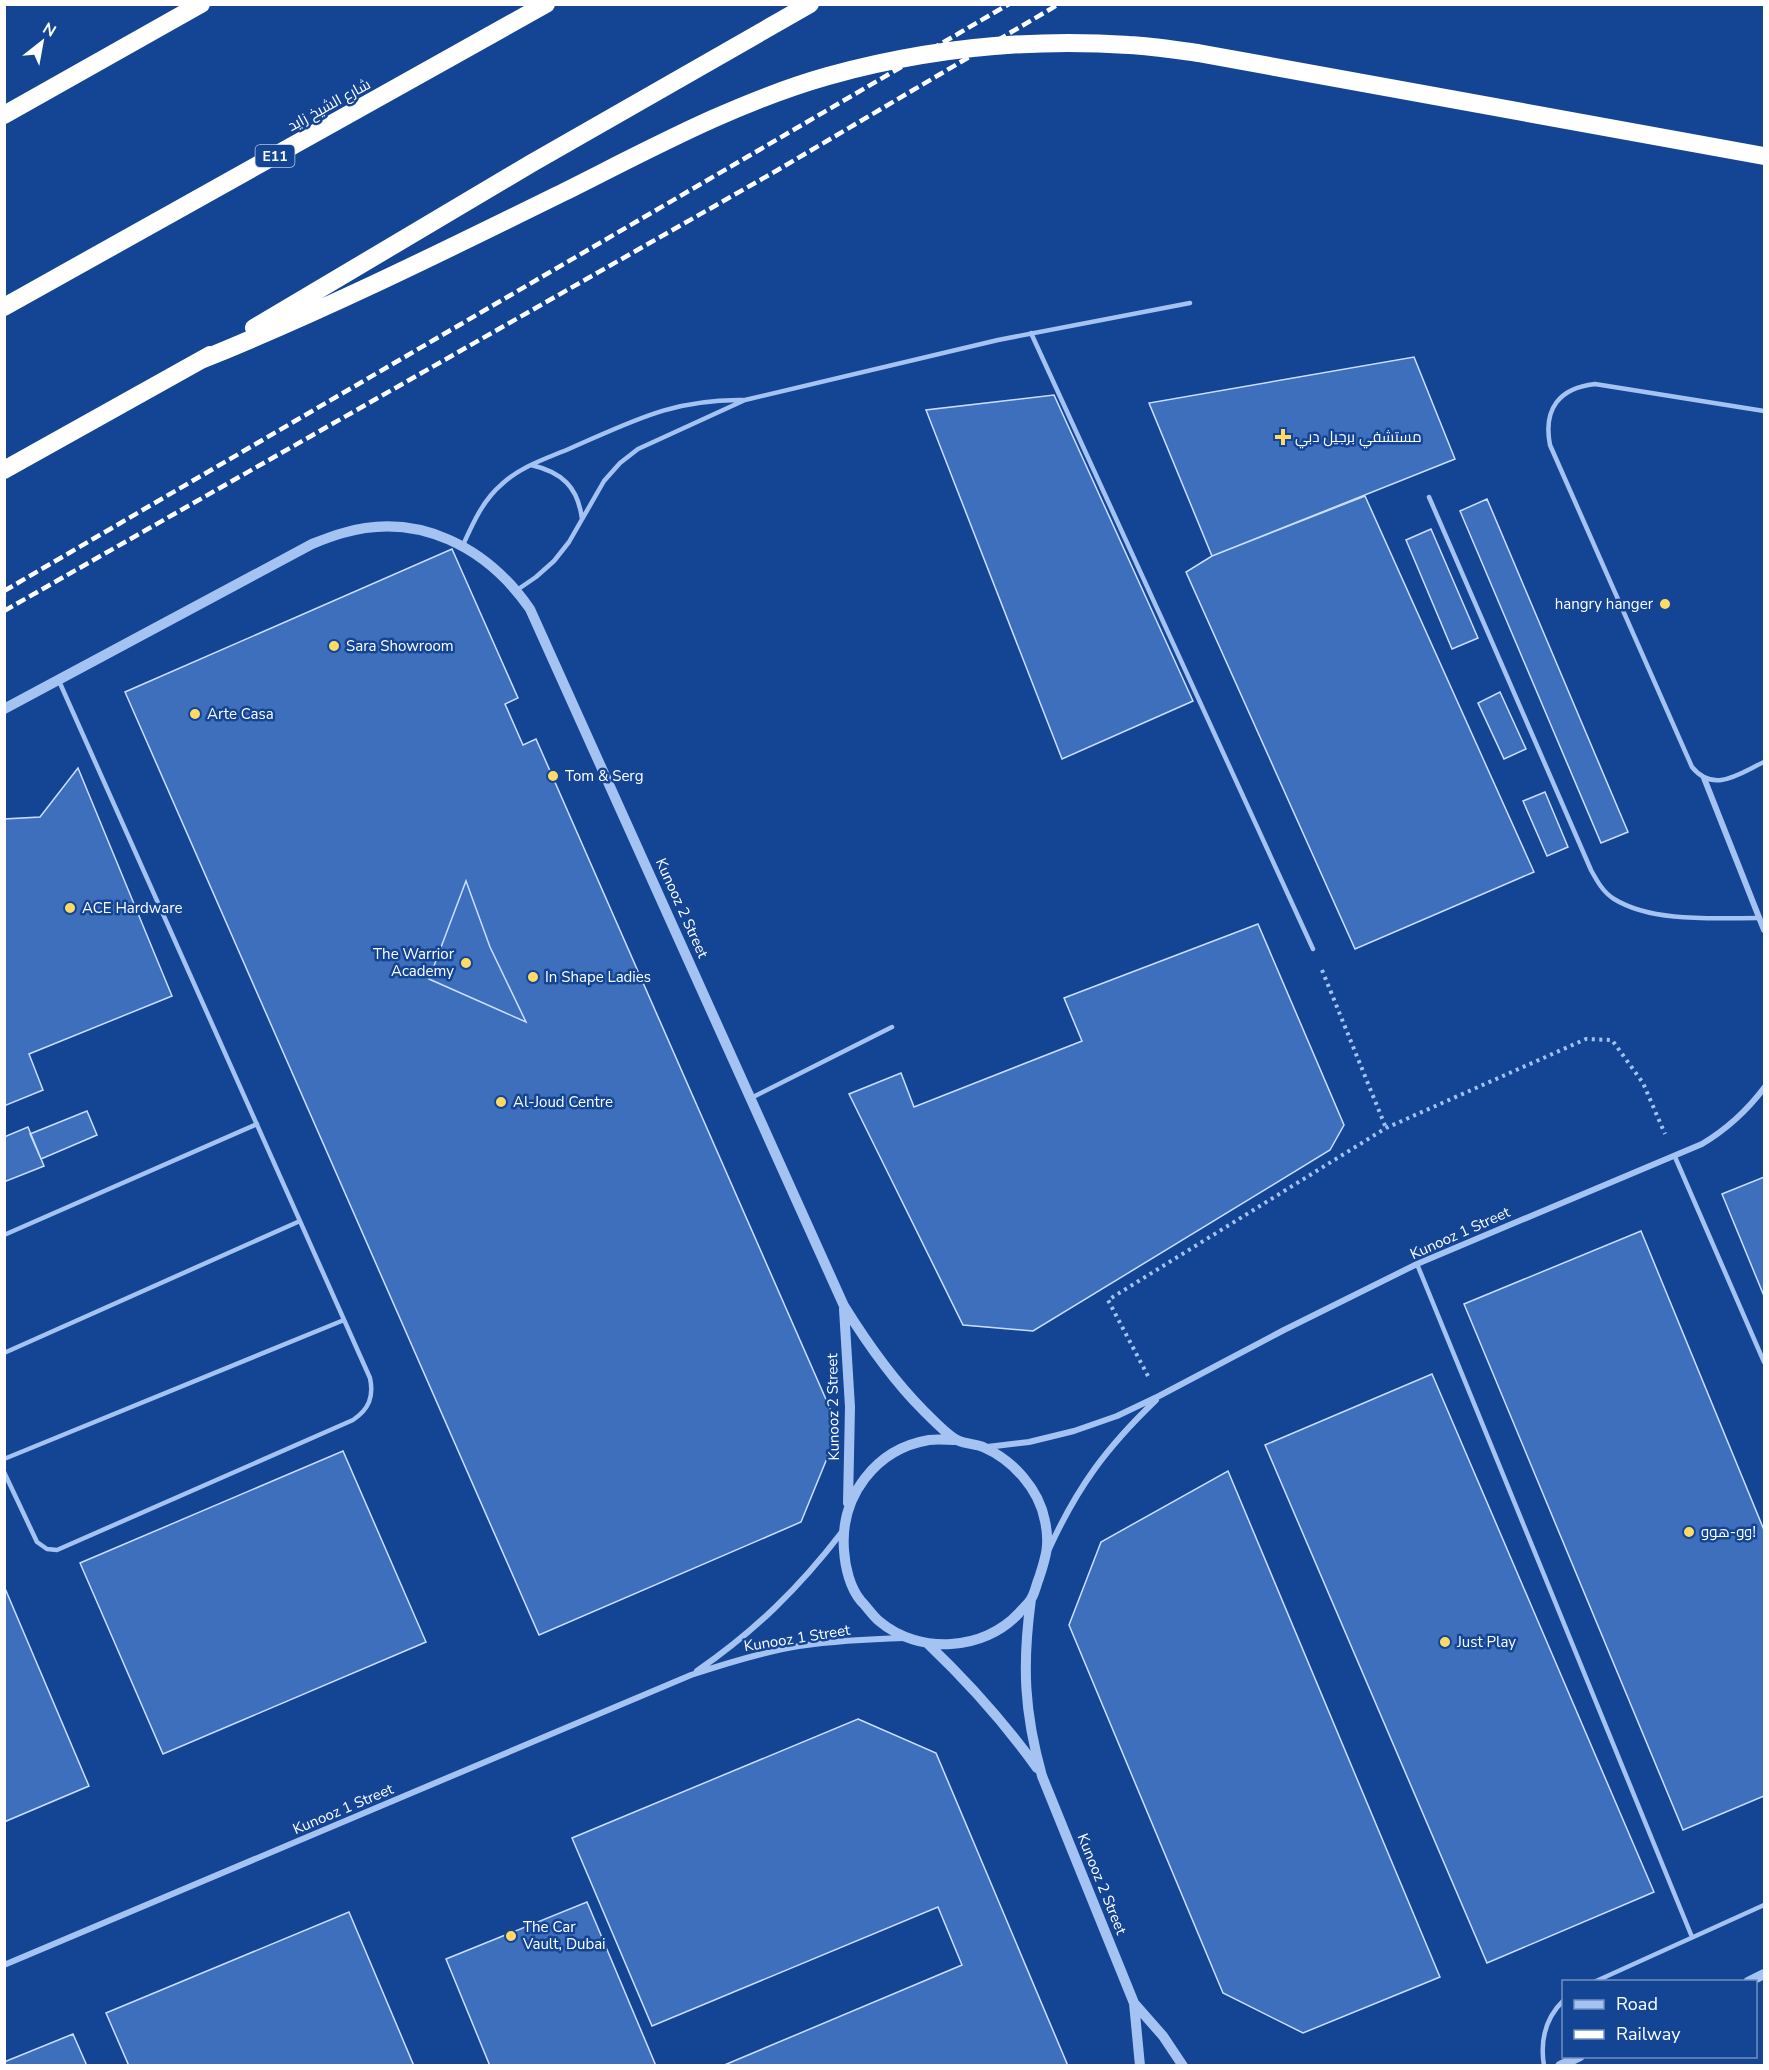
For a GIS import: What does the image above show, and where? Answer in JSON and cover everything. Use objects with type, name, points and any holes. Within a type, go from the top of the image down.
[{"type":"highway","points":[[4,115],[201,4]]},
{"type":"highway","name":"شارع الشيخ زايد","points":[[4,307],[546,4]]},
{"type":"highway","points":[[4,470],[201,360],[532,163],[810,4]]},
{"type":"highway","points":[[201,360],[380,283],[686,132],[755,101],[827,76],[902,58],[977,47],[1054,42],[1131,45],[1198,53],[1764,156]]},
{"type":"street","name":"Kunooz 2 Street","points":[[4,709],[312,544],[344,532],[379,527],[410,529],[463,545],[481,557],[517,590],[530,609],[549,648],[844,1306],[867,1343],[894,1378],[923,1410],[957,1440]]},
{"type":"street","points":[[1704,778],[1764,930]]},
{"type":"street","name":"Kunooz 1 Street","points":[[983,1447],[1029,1442],[1074,1431],[1117,1416],[1417,1264],[1702,1144],[1726,1129],[1747,1111],[1764,1088]]},
{"type":"street","name":"Kunooz 2 Street","points":[[844,1306],[850,1407],[848,1507]]},
{"type":"street","name":"Kunooz 1 Street","points":[[1048,1552],[1068,1509],[1094,1468],[1125,1430],[1160,1396]]},
{"type":"street","points":[[929,1440],[957,1440],[983,1447],[1011,1464],[1033,1489],[1045,1520],[1048,1552],[1031,1599],[1012,1621],[986,1637],[957,1645],[927,1643],[909,1638],[879,1622],[858,1596],[845,1565],[842,1532],[848,1507],[860,1483],[879,1463],[903,1448],[929,1440]]},
{"type":"street","name":"Kunooz 1 Street","points":[[691,1675],[726,1651],[773,1611],[817,1565],[842,1532]]},
{"type":"street","name":"Kunooz 2 Street","points":[[1031,1599],[1024,1670],[1032,1741],[1042,1776],[1134,2003],[1140,2066]]},
{"type":"street","name":"Kunooz 1 Street","points":[[4,1965],[691,1675],[743,1658],[798,1647],[853,1640],[909,1638]]},
{"type":"street","name":"Kunooz 2 Street","points":[[927,1643],[989,1706],[1042,1776]]},
{"type":"street","name":"Kunooz 2 Street","points":[[1134,2003],[1163,2036],[1183,2066]]},
{"type":"street","points":[[1560,2066],[1576,2058]]},
{"type":"lane","points":[[463,545],[485,502],[502,483],[530,465],[663,409],[698,402],[745,400],[1032,333],[1190,303]]},
{"type":"lane","points":[[1032,333],[1313,949]]},
{"type":"lane","points":[[1764,411],[1595,384],[1580,386],[1567,392],[1556,402],[1549,415],[1547,430],[1550,445],[1689,761],[1697,774],[1712,781],[1728,779],[1764,762]]},
{"type":"lane","points":[[517,590],[554,561],[582,522],[604,481],[638,448],[745,400]]},
{"type":"lane","points":[[530,465],[547,469],[562,477],[573,490],[580,506],[582,522]]},
{"type":"lane","points":[[1429,497],[1599,886],[1612,898],[1647,911],[1680,917],[1760,918]]},
{"type":"lane","points":[[4,1472],[38,1542],[47,1549],[57,1550],[353,1420],[363,1413],[370,1402],[372,1390],[370,1378],[59,681]]},
{"type":"lane","points":[[751,1098],[892,1027]]},
{"type":"lane","points":[[4,1236],[257,1124]]},
{"type":"lane","points":[[1675,1157],[1764,1362]]},
{"type":"lane","points":[[4,1353],[300,1221]]},
{"type":"lane","points":[[1417,1264],[1692,1937]]},
{"type":"lane","points":[[4,1459],[344,1320]]},
{"type":"lane","points":[[1598,1980],[1764,1905]]},
{"type":"lane","points":[[1544,2066],[1541,2049],[1545,2026],[1562,2001]]},
{"type":"path","points":[[1313,949],[1386,1128]]},
{"type":"path","points":[[1160,1396],[1108,1300],[1386,1128],[1586,1039],[1612,1040],[1643,1083],[1675,1157]]},
{"type":"building","points":[[1414,357],[1455,459],[1212,556],[1149,403]]},
{"type":"building","points":[[1054,395],[1193,701],[1062,759],[926,410]]},
{"type":"building","points":[[1365,496],[1534,872],[1355,949],[1186,572],[1212,556]]},
{"type":"building","points":[[1487,499],[1628,832],[1601,843],[1460,511]]},
{"type":"building","points":[[1431,529],[1478,638],[1452,649],[1406,540]]},
{"type":"building","name":"Al-Joud Centre","points":[[452,549],[518,698],[505,704],[523,745],[536,739],[839,1429],[801,1522],[539,1635],[125,692]]},
{"type":"building","points":[[1500,692],[1526,749],[1504,759],[1478,703]]},
{"type":"building","name":"ACE Hardware","points":[[78,768],[172,996],[29,1054],[43,1090],[4,1106],[4,819],[40,817]]},
{"type":"building","points":[[1545,792],[1568,847],[1547,856],[1523,801]]},
{"type":"building","name":"The Warrior Academy","points":[[466,881],[490,947],[526,1022],[429,979]]},
{"type":"building","points":[[1258,924],[1344,1125],[1330,1150],[1033,1331],[963,1325],[849,1094],[901,1073],[914,1107],[1082,1041],[1064,998]]},
{"type":"building","points":[[87,1111],[97,1135],[41,1159],[30,1134]]},
{"type":"building","points":[[28,1127],[44,1166],[4,1182],[4,1137]]},
{"type":"building","points":[[1764,1177],[1764,1296],[1722,1194]]},
{"type":"building","points":[[1641,1231],[1764,1530],[1764,1796],[1683,1830],[1464,1304]]},
{"type":"building","points":[[1432,1374],[1654,1892],[1487,1963],[1265,1445]]},
{"type":"building","points":[[343,1451],[426,1642],[163,1754],[80,1563]]},
{"type":"building","points":[[1228,1471],[1440,1977],[1303,2033],[1223,1993],[1069,1625],[1101,1542]]},
{"type":"building","points":[[4,1586],[89,1786],[4,1822]]},
{"type":"building","points":[[858,1719],[936,1753],[1068,2066],[722,2066],[962,1965],[938,1907],[652,2026],[572,1838]]},
{"type":"building","points":[[587,1902],[656,2066],[490,2066],[446,1959]]},
{"type":"building","points":[[349,1912],[414,2066],[129,2066],[106,2013]]},
{"type":"building","points":[[73,2034],[87,2066],[4,2066],[4,2062]]},
{"type":"railway","points":[[4,591],[1009,4]]},
{"type":"railway","points":[[4,611],[776,171],[1059,4]]},
{"type":"place","name":"مستشفي برجيل دبي","points":[[1283,437]]},
{"type":"place","name":"hangry hanger","points":[[1665,604]]},
{"type":"place","name":"Sara Showroom","points":[[334,646]]},
{"type":"place","name":"Arte Casa","points":[[195,714]]},
{"type":"place","name":"Tom & Serg","points":[[553,776]]},
{"type":"place","name":"ACE Hardware","points":[[70,908]]},
{"type":"place","name":"The Warrior Academy","points":[[466,963]]},
{"type":"place","name":"In Shape Ladies","points":[[533,977]]},
{"type":"place","name":"Al-Joud Centre","points":[[501,1102]]},
{"type":"place","name":"وو-هوو!","points":[[1689,1532]]},
{"type":"place","name":"Just Play","points":[[1445,1642]]},
{"type":"place","name":"The Car Vault, Dubai","points":[[511,1936]]}]
